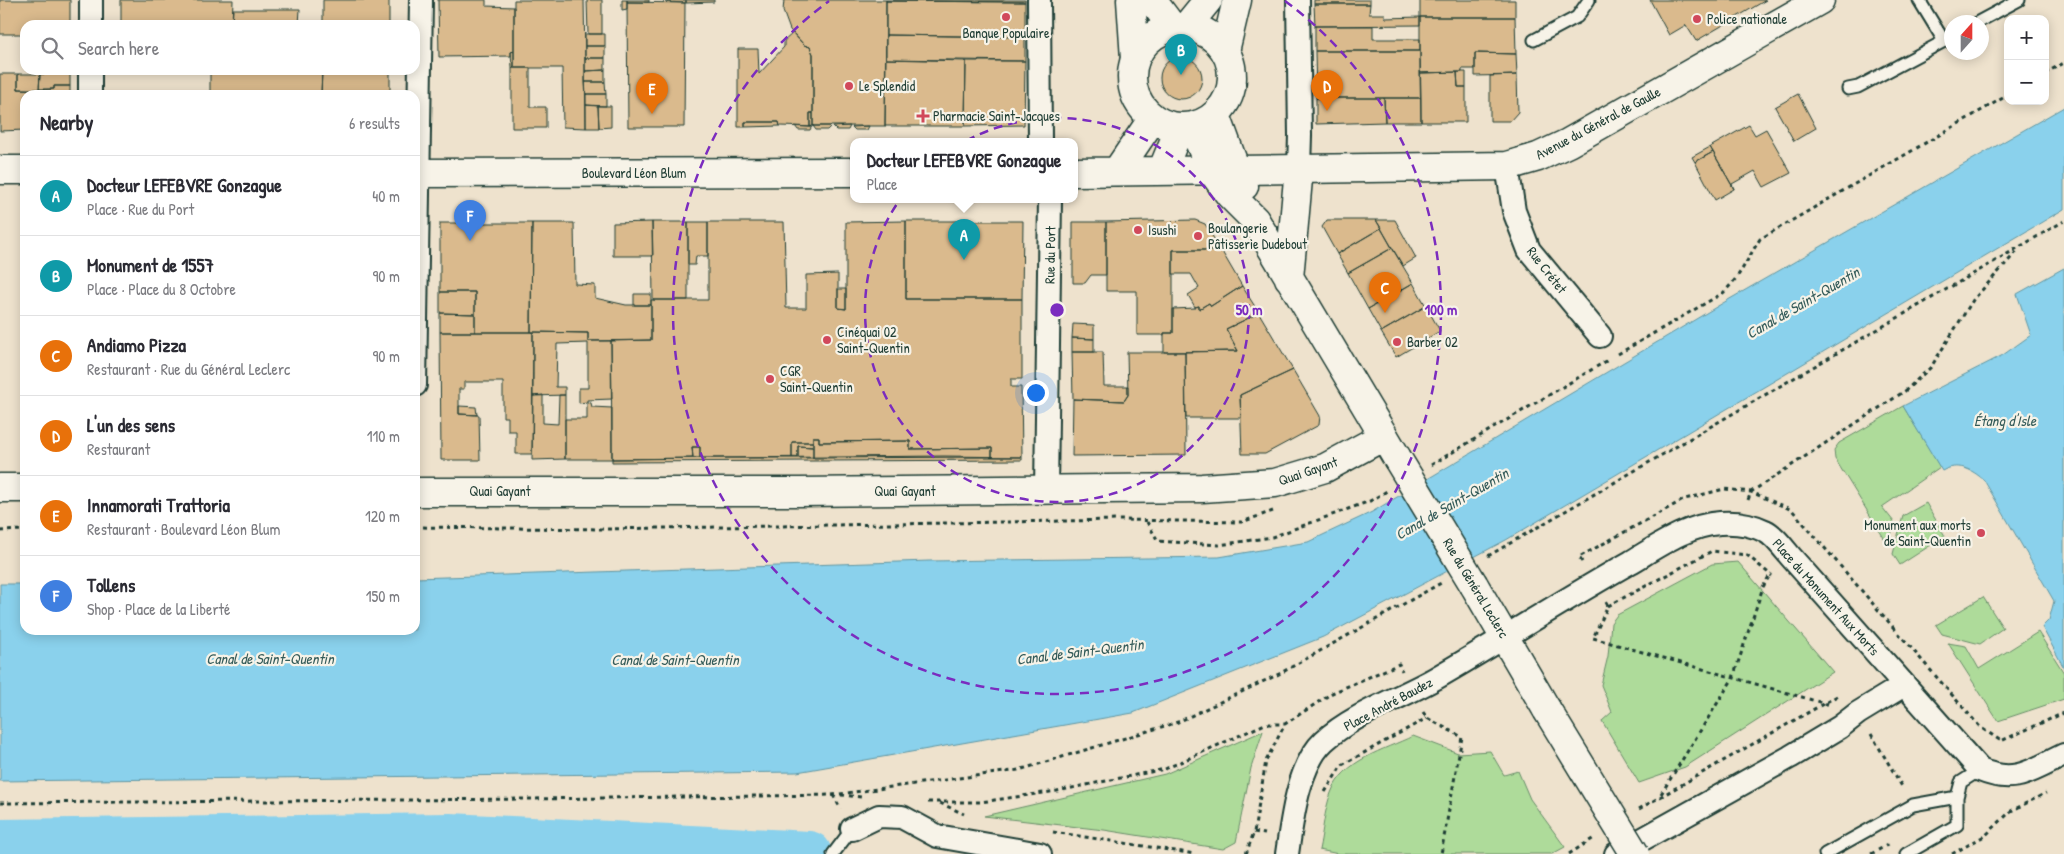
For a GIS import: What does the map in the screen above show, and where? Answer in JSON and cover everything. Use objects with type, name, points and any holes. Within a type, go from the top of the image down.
[{"type":"main road","points":[[1131,0],[1135,59],[1132,81],[1136,95],[1143,108],[1153,118],[1166,124],[1196,123]]},
{"type":"main road","points":[[1152,0],[1179,28]]},
{"type":"main road","points":[[1179,28],[1208,0]]},
{"type":"main road","points":[[1225,51],[1237,0]]},
{"type":"main road","name":"Avenue du Général de Gaulle","points":[[1078,172],[1507,166],[1538,157],[1568,142],[1820,0]]},
{"type":"main road","points":[[1135,59],[1147,41],[1159,33],[1179,28],[1208,34],[1225,51],[1231,65],[1232,80],[1229,96],[1196,123],[1162,171]]},
{"type":"main road","points":[[1117,171],[1153,118]]},
{"type":"main road","name":"Rue du Général Leclerc","points":[[1196,123],[1224,170],[1230,194],[1254,220],[1635,854]]},
{"type":"main road","points":[[1289,278],[1299,168]]},
{"type":"main road","points":[[0,170],[20,170]]},
{"type":"main road","name":"Boulevard Léon Blum","points":[[420,173],[850,172]]},
{"type":"main road","name":"Quai Gayant","points":[[420,492],[1202,488],[1275,483],[1391,447]]},
{"type":"main road","points":[[0,488],[20,488]]},
{"type":"street","points":[[91,0],[91,20]]},
{"type":"street","points":[[420,43],[421,0]]},
{"type":"street","points":[[1039,0],[1040,138]]},
{"type":"street","points":[[1298,0],[1299,168]]},
{"type":"street","points":[[90,75],[90,90]]},
{"type":"street","points":[[419,75],[419,90]]},
{"type":"street","name":"Rue Crétet","points":[[1507,166],[1514,211],[1529,250],[1600,336]]},
{"type":"street","name":"Rue du Port","points":[[1046,490],[1050,203]]},
{"type":"street","name":"Place du Monument Aux Morts","points":[[1505,638],[1595,582],[1683,532],[1718,523],[1739,523],[1766,531],[1980,770]]},
{"type":"street","name":"Place André Baudez","points":[[1287,854],[1294,810],[1307,764],[1323,742],[1348,722],[1412,692],[1505,638]]},
{"type":"street","points":[[1616,854],[1840,727],[1858,713],[1904,685]]},
{"type":"street","points":[[1980,770],[1997,777],[2020,776],[2064,755]]},
{"type":"street","points":[[852,829],[878,816],[902,817],[937,836],[1040,854]]},
{"type":"lane","points":[[1534,40],[1577,18],[1589,0]]},
{"type":"lane","points":[[1919,0],[1944,34]]},
{"type":"lane","points":[[1989,16],[2019,0]]},
{"type":"lane","points":[[1848,89],[1858,88],[1944,41]]},
{"type":"lane","points":[[1906,854],[1957,825],[1957,797],[1961,782],[1980,770]]},
{"type":"lane","points":[[1825,854],[1913,805],[1957,797]]},
{"type":"lane","points":[[833,854],[852,829]]},
{"type":"path","points":[[2049,71],[2064,63]]},
{"type":"path","points":[[1615,356],[1723,293],[1735,282],[1760,239],[2004,96]]},
{"type":"path","points":[[1739,523],[1751,492],[1905,391],[1931,367],[1973,300],[2021,246],[2064,221]]},
{"type":"path","points":[[420,527],[604,529],[1120,520],[1147,522]]},
{"type":"path","points":[[0,531],[20,530]]},
{"type":"path","points":[[1664,659],[1593,638],[1608,606],[1712,551],[1748,556],[1777,581]]},
{"type":"path","points":[[1659,796],[1733,678],[1763,587],[1771,574],[1791,557]]},
{"type":"path","points":[[1595,582],[1608,606]]},
{"type":"path","points":[[1870,645],[1893,627],[1980,727],[2000,741],[2064,713]]},
{"type":"path","points":[[1635,812],[1659,796],[1841,694]]},
{"type":"path","points":[[1324,798],[1325,792],[1342,765],[1427,718]]},
{"type":"path","points":[[939,803],[982,802],[1058,791],[1165,769],[1265,724],[1285,724]]},
{"type":"path","points":[[1441,854],[1458,753]]},
{"type":"path","points":[[1952,854],[1986,834],[2012,811],[2046,793]]},
{"type":"path","points":[[0,803],[520,800],[832,795]]},
{"type":"path","points":[[1246,854],[1254,832]]},
{"type":"path","points":[[1569,854],[1602,833]]},
{"type":"green space","points":[[1903,406],[1940,467],[1882,507],[1894,522],[1889,546],[1835,459],[1834,450],[1839,443]]},
{"type":"green space","points":[[1926,503],[1945,536],[1900,565],[1893,554],[1903,516]]},
{"type":"green space","points":[[1738,562],[1833,672],[1685,767],[1639,783],[1602,721],[1612,712],[1601,685],[1608,656],[1611,623],[1617,615],[1712,564]]},
{"type":"green space","points":[[1983,597],[2003,628],[1980,644],[1942,634],[1936,625]]},
{"type":"green space","points":[[2038,632],[2064,673],[2064,699],[1998,721],[1948,643],[1966,646],[1979,669]]},
{"type":"green space","points":[[1263,731],[1251,768],[1236,842],[1223,849],[1104,830],[984,816],[1165,774]]},
{"type":"green space","points":[[1413,736],[1458,753],[1490,751],[1504,775],[1518,771],[1530,799],[1565,847],[1552,854],[1339,854],[1319,850],[1331,793],[1345,772],[1377,751]]},
{"type":"water","name":"Canal de Saint-Quentin","points":[[2064,107],[2064,209],[1506,540],[1323,637],[1133,713],[797,772],[0,781],[0,584],[20,584],[20,635],[420,635],[420,578],[929,561],[1219,557],[1308,542],[1372,512],[1728,300]]},
{"type":"water","name":"Étang d'Isle","points":[[2064,268],[2064,668],[2042,627],[2049,620],[2054,601],[1984,480],[1964,468],[1953,467],[1942,471],[1903,406],[2003,355],[2031,335],[2017,294]]},
{"type":"building","points":[[0,0],[70,0],[70,20],[20,20],[20,34],[0,34]]},
{"type":"building","points":[[121,0],[233,0],[232,20],[121,20]]},
{"type":"building","points":[[323,0],[389,0],[389,20],[323,20]]},
{"type":"building","points":[[438,0],[486,0],[486,6],[514,7],[514,51],[511,52],[511,56],[439,57]]},
{"type":"building","points":[[514,0],[584,0],[586,128],[563,127],[562,68],[514,68]]},
{"type":"building","points":[[587,0],[602,0],[602,34],[588,34]]},
{"type":"building","points":[[622,0],[627,0],[627,9],[622,10]]},
{"type":"building","points":[[627,0],[649,0],[649,2],[627,2]]},
{"type":"building","points":[[667,0],[686,0],[686,3],[667,2]]},
{"type":"building","points":[[686,0],[714,0],[714,2],[686,3]]},
{"type":"building","name":"Le Splendid","points":[[784,0],[886,0],[885,126],[813,126],[813,54],[810,47],[804,45],[790,30],[783,11]]},
{"type":"building","points":[[1025,0],[1025,2],[886,1]]},
{"type":"building","points":[[1314,0],[1370,0],[1370,4],[1314,4]]},
{"type":"building","points":[[1420,0],[1515,0],[1515,17],[1420,17]]},
{"type":"building","name":"Police nationale","points":[[1650,0],[1766,0],[1696,41],[1686,25],[1669,35]]},
{"type":"building","points":[[886,1],[1025,2],[1025,37],[886,35]]},
{"type":"building","points":[[627,2],[685,3],[684,127],[628,127]]},
{"type":"building","points":[[1314,4],[1370,4],[1369,14],[1385,14],[1385,18],[1420,17],[1420,25],[1315,26]]},
{"type":"building","points":[[233,9],[300,9],[299,20],[232,20]]},
{"type":"building","points":[[1420,17],[1515,17],[1516,54],[1475,53],[1475,69],[1462,69],[1462,72],[1420,73]]},
{"type":"building","points":[[1315,26],[1373,26],[1373,39],[1420,39],[1420,51],[1315,51]]},
{"type":"building","points":[[793,33],[804,45],[810,47],[813,54],[813,113],[810,113],[810,127],[780,126],[779,122],[745,122],[745,127],[738,127],[738,49],[758,49],[759,74],[784,47],[784,41]]},
{"type":"building","points":[[585,34],[605,34],[605,46],[585,46]]},
{"type":"building","points":[[886,35],[1025,37],[1025,61],[886,59]]},
{"type":"building","points":[[585,46],[605,46],[605,58],[585,58]]},
{"type":"building","points":[[514,51],[514,68],[512,68],[511,52]]},
{"type":"building","points":[[1315,51],[1420,51],[1421,98],[1316,98]]},
{"type":"building","points":[[1475,53],[1516,54],[1517,75],[1475,76]]},
{"type":"building","points":[[1181,57],[1196,63],[1202,78],[1196,93],[1181,99],[1166,93],[1160,78],[1166,63]]},
{"type":"building","points":[[585,58],[605,58],[605,70],[585,71]]},
{"type":"building","points":[[886,59],[966,61],[965,126],[885,126]]},
{"type":"building","points":[[966,61],[1025,61],[1024,125],[965,126]]},
{"type":"building","points":[[512,68],[530,68],[530,107],[546,107],[546,128],[512,128]]},
{"type":"building","points":[[605,70],[605,82],[585,82],[585,71]]},
{"type":"building","points":[[1457,72],[1466,72],[1466,87],[1458,87]]},
{"type":"building","points":[[1457,72],[1458,87],[1466,87],[1466,122],[1421,122],[1420,73]]},
{"type":"building","points":[[0,74],[18,74],[18,89],[54,89],[54,86],[70,86],[70,90],[20,90],[20,130],[0,131]]},
{"type":"building","points":[[18,74],[40,75],[39,90],[18,89]]},
{"type":"building","points":[[40,75],[70,75],[70,86],[54,86],[54,89],[39,90]]},
{"type":"building","points":[[210,75],[322,75],[321,90],[210,90]]},
{"type":"building","points":[[322,75],[390,75],[390,90],[321,90]]},
{"type":"building","points":[[1517,75],[1518,112],[1510,121],[1490,121],[1490,76]]},
{"type":"building","points":[[585,82],[605,82],[606,94],[586,94]]},
{"type":"building","points":[[586,94],[606,94],[606,106],[586,105]]},
{"type":"building","points":[[1798,94],[1816,128],[1794,141],[1775,107]]},
{"type":"building","points":[[1316,98],[1384,98],[1385,122],[1316,124]]},
{"type":"building","points":[[1384,98],[1421,98],[1421,122],[1385,122]]},
{"type":"building","points":[[586,105],[598,106],[599,128],[586,128]]},
{"type":"building","points":[[598,106],[611,106],[611,127],[599,128]]},
{"type":"building","points":[[810,113],[813,113],[813,126],[810,127]]},
{"type":"building","points":[[745,122],[779,122],[780,126],[745,127]]},
{"type":"building","points":[[1749,125],[1755,135],[1766,129],[1791,173],[1764,187],[1755,171],[1732,184],[1734,189],[1710,147]]},
{"type":"building","points":[[795,126],[812,126],[810,130],[798,130]]},
{"type":"building","points":[[813,126],[831,126],[827,130],[816,130]]},
{"type":"building","points":[[850,126],[848,130],[836,130],[833,127]]},
{"type":"building","points":[[869,126],[867,130],[855,130],[852,127]]},
{"type":"building","points":[[1710,147],[1713,152],[1695,162],[1692,157]]},
{"type":"building","points":[[1713,152],[1734,189],[1715,200],[1695,162]]},
{"type":"building","points":[[1195,220],[1205,224],[1221,250],[1173,250],[1173,333],[1137,335],[1137,291],[1106,291],[1106,222]]},
{"type":"building","points":[[1327,220],[1376,220],[1381,228],[1337,254],[1322,227]]},
{"type":"building","points":[[1376,220],[1395,220],[1416,258],[1403,266]]},
{"type":"building","points":[[906,221],[1023,221],[1022,299],[906,299]]},
{"type":"building","name":"Cinéquai 02 Saint-Quentin","points":[[906,221],[906,299],[1022,299],[1022,379],[1011,379],[1011,387],[1021,387],[1022,457],[992,457],[992,448],[910,449],[910,441],[819,442],[819,437],[813,437],[813,442],[792,442],[792,458],[700,458],[700,447],[692,447],[693,458],[612,459],[611,341],[651,340],[651,300],[708,300],[708,222],[784,222],[786,308],[806,308],[806,275],[838,274],[838,308],[846,309],[846,222]]},
{"type":"building","points":[[652,222],[653,256],[613,256],[613,223]]},
{"type":"building","points":[[652,222],[688,222],[688,300],[653,300]]},
{"type":"building","points":[[688,222],[708,222],[708,256],[696,256],[695,265],[688,265]]},
{"type":"building","points":[[1073,222],[1106,222],[1106,275],[1091,275],[1085,283],[1073,283]]},
{"type":"building","points":[[440,223],[532,223],[531,332],[475,332],[475,292],[440,292]]},
{"type":"building","points":[[532,223],[574,223],[575,284],[595,285],[595,298],[626,305],[651,305],[651,340],[588,341],[588,333],[531,332]]},
{"type":"building","points":[[1381,228],[1392,248],[1348,273],[1337,254]]},
{"type":"building","points":[[1392,248],[1413,283],[1368,309],[1348,273]]},
{"type":"building","points":[[1173,250],[1221,250],[1242,286],[1211,306],[1209,303],[1199,309],[1199,306],[1195,307],[1188,295],[1199,288],[1191,274],[1173,274]]},
{"type":"building","points":[[1413,283],[1426,306],[1381,332],[1368,309]]},
{"type":"building","points":[[1242,286],[1259,313],[1226,329],[1238,351],[1164,352],[1164,333],[1173,333],[1173,309],[1195,308],[1199,306],[1199,309],[1209,303],[1211,306]]},
{"type":"building","points":[[838,289],[846,289],[846,309],[838,308]]},
{"type":"building","points":[[440,292],[475,292],[475,314],[440,313]]},
{"type":"building","points":[[634,294],[651,294],[651,305],[634,305]]},
{"type":"building","points":[[1426,306],[1440,331],[1396,357],[1381,332]]},
{"type":"building","points":[[440,313],[475,314],[475,332],[440,332]]},
{"type":"building","points":[[1259,313],[1293,370],[1240,395],[1241,418],[1186,418],[1185,352],[1238,351],[1226,329]]},
{"type":"building","points":[[1073,324],[1094,325],[1094,339],[1072,338]]},
{"type":"building","points":[[440,332],[533,332],[532,454],[516,454],[516,431],[508,431],[508,417],[503,417],[503,382],[464,382],[464,389],[459,389],[459,414],[479,415],[480,460],[441,460]]},
{"type":"building","points":[[533,332],[588,333],[588,341],[611,341],[612,399],[587,400],[587,402],[579,403],[579,388],[588,388],[588,343],[557,344],[556,387],[565,387],[565,395],[533,396]]},
{"type":"building","points":[[1072,338],[1094,339],[1094,352],[1072,352]]},
{"type":"building","points":[[1072,352],[1103,352],[1104,386],[1128,386],[1128,395],[1124,401],[1073,399]]},
{"type":"building","points":[[1127,352],[1185,352],[1186,455],[1072,456],[1073,399],[1124,401],[1128,395]]},
{"type":"building","points":[[1293,370],[1320,416],[1319,425],[1265,454],[1242,454],[1240,395]]},
{"type":"building","points":[[543,395],[543,423],[558,424],[559,395],[565,395],[565,459],[532,460],[533,396]]},
{"type":"building","points":[[587,402],[591,403],[592,407],[612,408],[612,459],[565,459],[565,419],[587,419]]},
{"type":"building","points":[[459,406],[476,407],[477,415],[459,414]]},
{"type":"building","points":[[813,437],[819,437],[819,442],[910,441],[910,449],[992,448],[992,457],[813,458]]},
{"type":"building","points":[[792,442],[813,442],[813,447],[798,446],[798,458],[792,458]]},
{"type":"building","points":[[798,446],[813,447],[813,458],[798,458]]},
{"type":"building","points":[[692,447],[700,447],[700,458],[693,458]]},
{"type":"building","points":[[1022,457],[1022,460],[612,462],[612,459]]},
{"type":"waterway","points":[[0,842],[450,836],[809,854]]},
{"type":"place","name":"Banque Populaire","points":[[1006,17]]},
{"type":"place","name":"Police nationale","points":[[1697,19]]},
{"type":"place","name":"Monument de 1557","points":[[1181,75]]},
{"type":"place","name":"Le Splendid","points":[[849,86]]},
{"type":"place","name":"L'un des sens","points":[[1327,111]]},
{"type":"place","name":"Innamorati Trattoria","points":[[652,114]]},
{"type":"place","name":"Pharmacie Saint-Jacques","points":[[923,116]]},
{"type":"place","name":"Isushi","points":[[1138,230]]},
{"type":"place","name":"Boulangerie Pâtisserie Dudebout","points":[[1198,236]]},
{"type":"place","name":"Tollens","points":[[470,241]]},
{"type":"place","name":"Docteur LEFEBVRE Gonzague","points":[[964,260]]},
{"type":"place","name":"Andiamo Pizza","points":[[1385,313]]},
{"type":"place","name":"Cinéquai 02 Saint-Quentin","points":[[827,340]]},
{"type":"place","name":"Barber 02","points":[[1397,342]]},
{"type":"place","name":"CGR Saint-Quentin","points":[[770,379]]},
{"type":"place","name":"Monument aux morts de Saint-Quentin","points":[[1981,533]]}]
